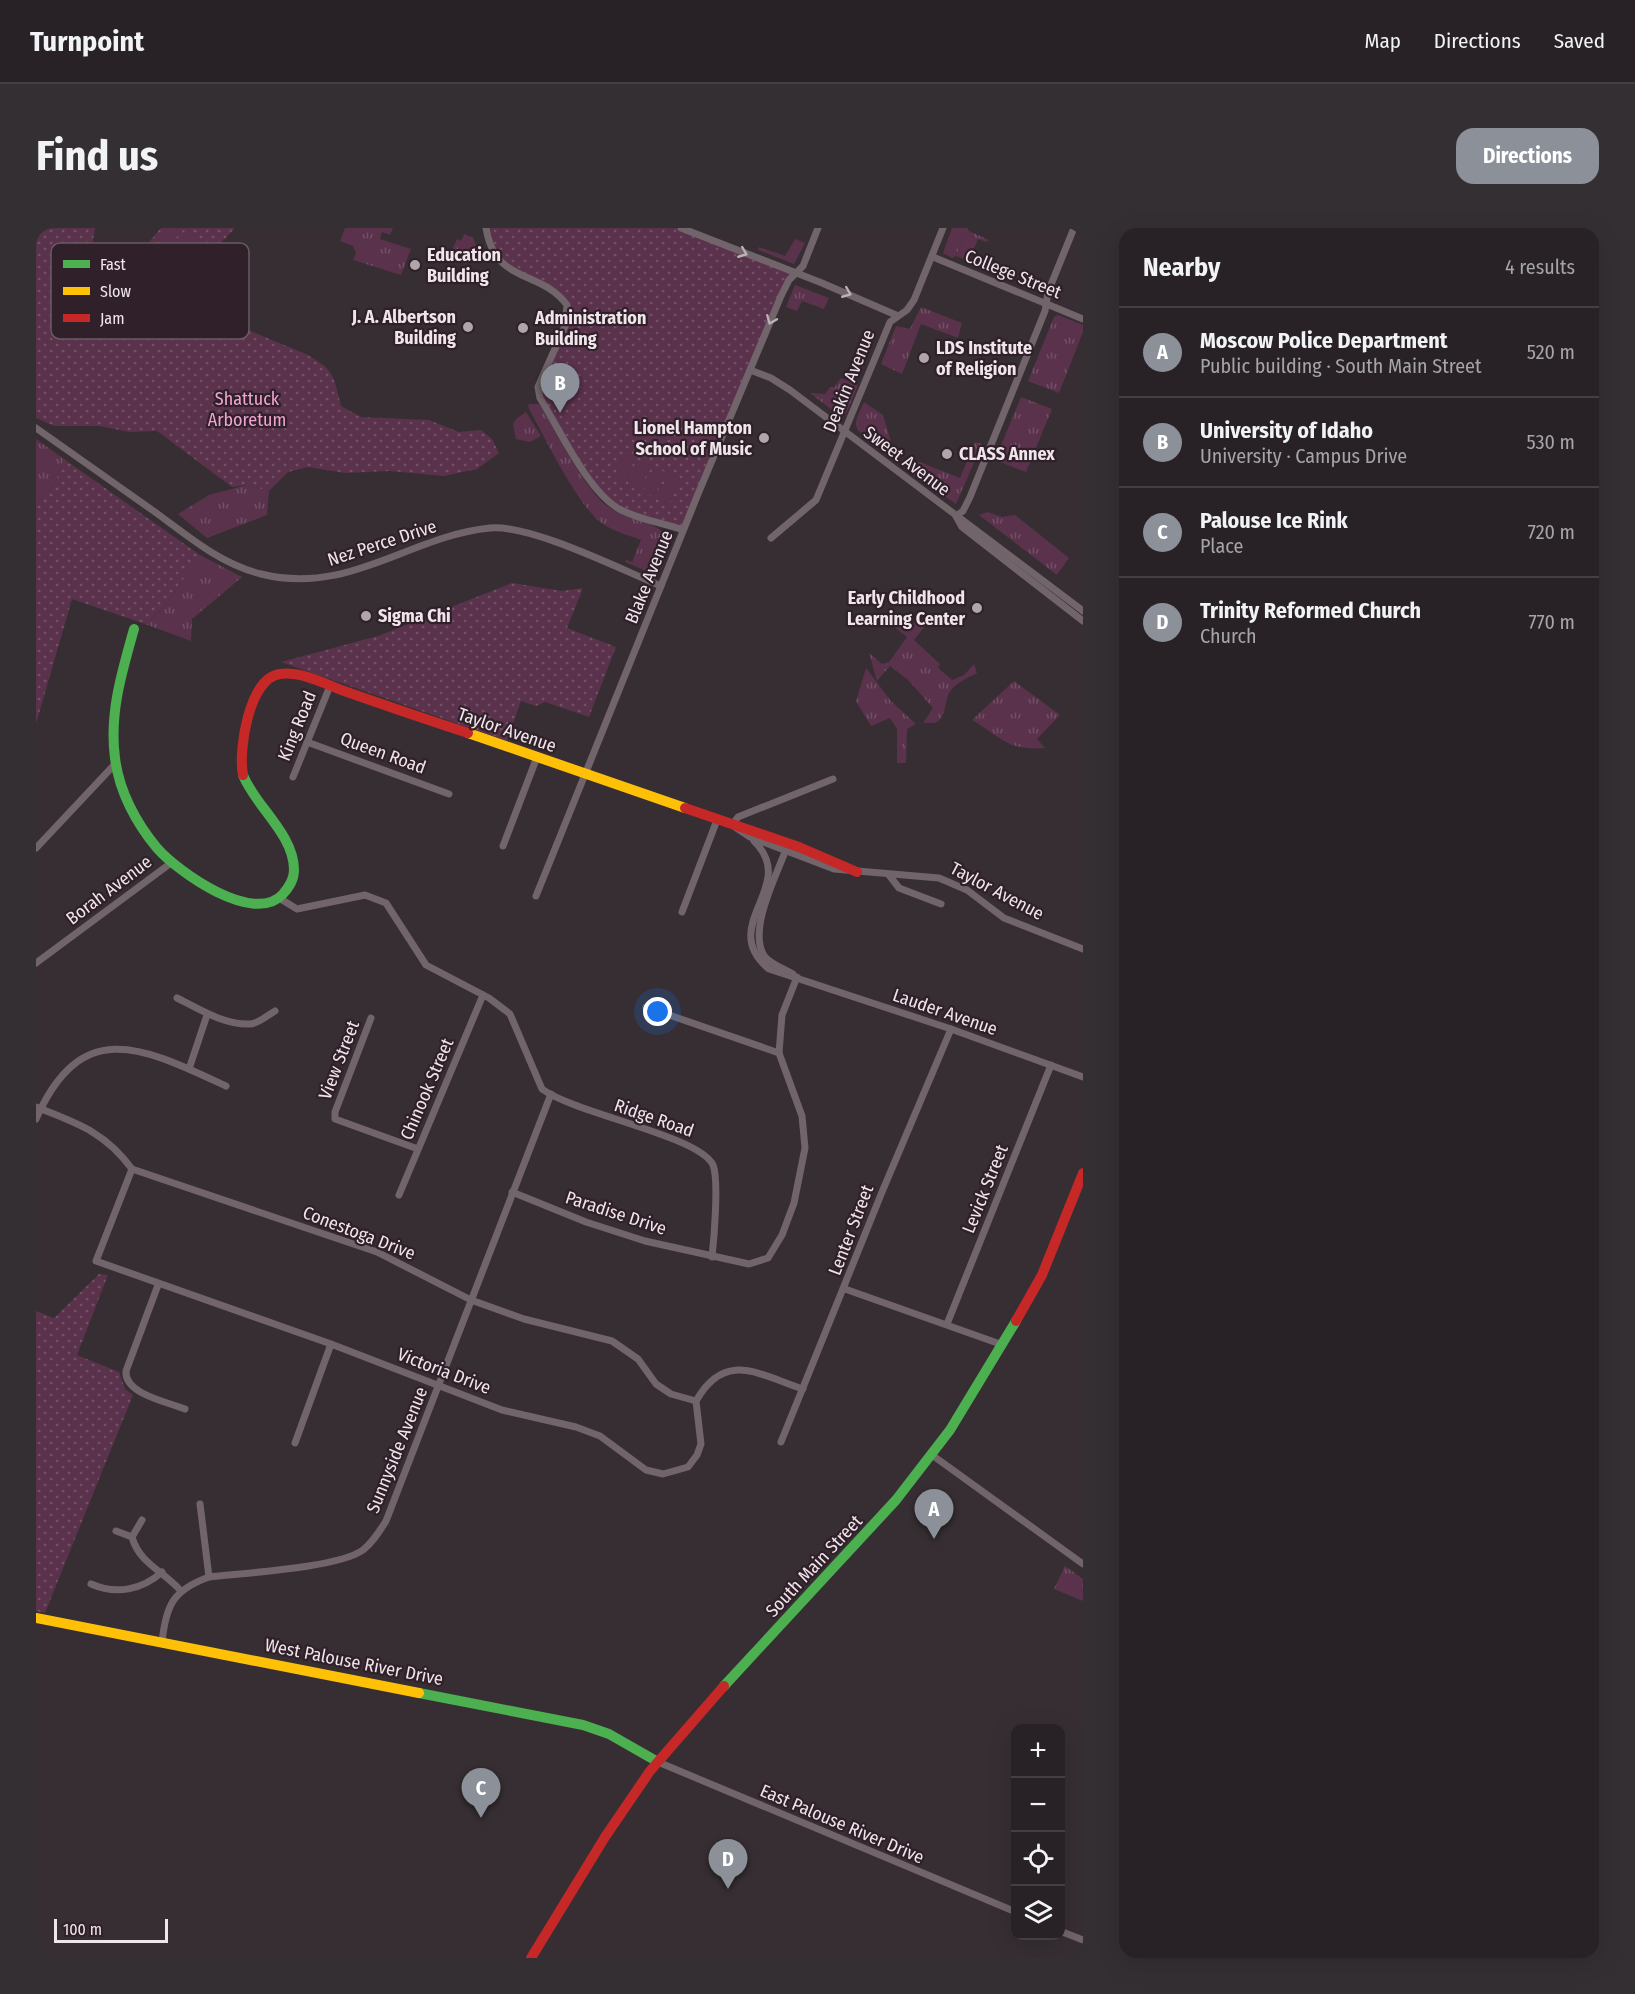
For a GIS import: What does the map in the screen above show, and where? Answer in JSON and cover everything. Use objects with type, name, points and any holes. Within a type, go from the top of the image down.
[{"type":"main road","points":[[134,629],[116,698],[112,734],[115,764],[132,811],[159,852],[200,883],[238,901],[264,904],[279,898]]},
{"type":"main road","name":"Taylor Avenue","points":[[279,898],[291,880],[292,855],[248,787],[239,756],[258,694],[270,677],[285,674],[330,686],[772,838],[857,872]]},
{"type":"main road","name":"South Main Street","points":[[533,1955],[605,1837],[658,1762],[714,1697],[847,1556],[932,1455],[1004,1345],[1042,1275],[1083,1173]]},
{"type":"main road","name":"West Palouse River Drive","points":[[36,1618],[583,1725],[609,1734],[658,1762]]},
{"type":"street","points":[[486,228],[488,241],[498,260],[512,272],[552,289],[567,305],[565,326],[538,387],[540,398],[590,481],[604,498],[619,509],[683,531]]},
{"type":"street","points":[[681,228],[692,230],[896,315]]},
{"type":"street","name":"Blake Avenue","points":[[536,896],[683,531],[781,296],[789,280],[803,266],[818,228]]},
{"type":"street","name":"Deakin Avenue","points":[[771,538],[816,500],[890,322],[896,315],[907,310],[914,300],[943,228]]},
{"type":"street","points":[[956,516],[963,511],[970,497],[1045,311],[1074,228]]},
{"type":"street","name":"College Street","points":[[933,257],[1083,319]]},
{"type":"street","name":"Sweet Avenue","points":[[750,370],[771,378],[790,390],[956,516],[962,527],[1056,595],[1083,611]]},
{"type":"street","name":"Nez Perce Drive","points":[[36,428],[214,554],[261,574],[292,578],[329,577],[354,572],[460,533],[490,527],[511,528],[564,546],[661,586]]},
{"type":"street","name":"Sweet Avenue","points":[[1056,595],[1083,621]]},
{"type":"street","name":"King Road","points":[[293,777],[330,686]]},
{"type":"street","name":"Queen Road","points":[[307,742],[448,794]]},
{"type":"street","points":[[503,846],[537,757]]},
{"type":"street","points":[[36,848],[115,764]]},
{"type":"street","points":[[732,825],[738,817],[833,779]]},
{"type":"street","points":[[682,912],[717,820]]},
{"type":"street","name":"Taylor Avenue","points":[[732,825],[750,837],[834,869],[889,875],[907,873],[939,878],[967,890],[1004,918],[1083,949]]},
{"type":"street","name":"Lauder Avenue","points":[[750,837],[763,850],[770,868],[753,922],[751,943],[761,963],[769,969],[951,1029],[1083,1077]]},
{"type":"street","name":"Taylor Avenue","points":[[772,838],[785,852]]},
{"type":"street","name":"Lauder Avenue","points":[[785,852],[757,933],[759,947],[767,959],[797,977]]},
{"type":"street","name":"Borah Avenue","points":[[36,963],[171,863]]},
{"type":"street","points":[[889,875],[899,888],[941,904]]},
{"type":"street","name":"Ridge Road","points":[[279,898],[297,909],[365,895],[379,899],[393,910],[426,965],[483,995],[510,1014],[538,1084],[551,1094],[605,1117],[685,1143],[707,1156],[716,1179],[712,1257]]},
{"type":"street","points":[[712,1257],[749,1264],[768,1258],[782,1235],[794,1203],[803,1164],[805,1133],[795,1094],[779,1053],[782,1015],[797,977]]},
{"type":"street","name":"Chinook Street","points":[[399,1195],[483,995]]},
{"type":"street","points":[[177,998],[207,1015],[252,1024],[276,1011]]},
{"type":"street","points":[[646,1007],[779,1053]]},
{"type":"street","points":[[189,1069],[207,1015]]},
{"type":"street","name":"View Street","points":[[371,1018],[335,1112],[339,1122],[418,1149]]},
{"type":"street","name":"Lenter Street","points":[[781,1442],[951,1029]]},
{"type":"street","points":[[36,1119],[38,1108],[69,1066],[94,1052],[109,1048],[138,1050],[226,1086]]},
{"type":"street","name":"Levick Street","points":[[947,1324],[1051,1065]]},
{"type":"street","name":"Sunnyside Avenue","points":[[180,1590],[209,1577],[333,1561],[362,1550],[375,1539],[386,1521],[440,1386],[551,1094]]},
{"type":"street","name":"Conestoga Drive","points":[[38,1108],[102,1136],[132,1168],[377,1252],[471,1300],[524,1319],[612,1341],[638,1359],[656,1384],[670,1394],[696,1401]]},
{"type":"street","name":"Victoria Drive","points":[[132,1168],[96,1261],[158,1285],[331,1344],[502,1410],[600,1436],[646,1470],[663,1474],[688,1467],[697,1455],[701,1444],[696,1401]]},
{"type":"street","name":"Paradise Drive","points":[[512,1192],[586,1222],[645,1241],[712,1257]]},
{"type":"street","points":[[158,1285],[126,1371],[127,1380],[134,1388],[185,1409]]},
{"type":"street","points":[[845,1289],[1004,1345]]},
{"type":"street","points":[[295,1443],[331,1344]]},
{"type":"street","points":[[696,1401],[715,1376],[733,1368],[803,1389]]},
{"type":"street","points":[[932,1455],[1083,1564]]},
{"type":"street","points":[[200,1504],[209,1577]]},
{"type":"street","points":[[132,1537],[142,1520]]},
{"type":"street","points":[[116,1531],[132,1537],[141,1558],[162,1572],[180,1590],[168,1613],[162,1642]]},
{"type":"street","points":[[91,1584],[101,1588],[141,1587],[162,1572]]},
{"type":"street","name":"East Palouse River Drive","points":[[658,1762],[1011,1910]]},
{"type":"street","points":[[1065,1933],[1083,1940]]},
{"type":"green space","name":"Shattuck Arboretum","points":[[36,228],[95,228],[92,243],[51,243],[51,339],[249,339],[249,330],[306,354],[323,365],[332,375],[341,406],[361,417],[429,420],[459,432],[481,430],[492,439],[499,453],[477,469],[444,476],[389,471],[345,473],[308,467],[288,472],[269,491],[247,485],[232,487],[157,431],[130,432],[99,426],[54,426],[36,418]]},
{"type":"green space","points":[[161,228],[235,228],[221,243],[149,242]]},
{"type":"green space","points":[[167,228],[185,228],[172,243],[161,243],[157,239]]},
{"type":"green space","points":[[345,228],[393,228],[390,235],[382,232],[380,239],[411,249],[401,275],[353,260],[356,253],[353,246],[340,241]]},
{"type":"green space","points":[[486,228],[681,228],[797,274],[789,280],[683,530],[632,516],[604,498],[540,398],[538,387],[568,315],[560,295],[498,260]]},
{"type":"green space","points":[[952,228],[967,228],[989,240],[986,242],[965,234],[956,256],[952,258],[943,253]]},
{"type":"green space","points":[[188,230],[198,239],[194,243],[176,243]]},
{"type":"green space","points":[[464,234],[473,238],[476,244],[466,264],[450,255],[457,239],[461,241]]},
{"type":"green space","points":[[965,234],[978,239],[969,261],[956,256]]},
{"type":"green space","points":[[795,239],[805,243],[794,264],[758,250],[759,247],[785,256]]},
{"type":"green space","points":[[795,285],[829,298],[824,309],[802,301],[797,311],[786,307]]},
{"type":"green space","points":[[921,307],[962,323],[958,338],[921,324],[902,374],[881,364],[896,326],[910,329]]},
{"type":"green space","points":[[1058,315],[1083,325],[1083,332],[1059,393],[1028,381],[1054,317]]},
{"type":"green space","points":[[841,378],[858,385],[846,414],[841,417],[810,393],[825,394],[830,387],[834,388]]},
{"type":"green space","points":[[1021,397],[1052,409],[1026,472],[995,460]]},
{"type":"green space","points":[[864,402],[883,415],[893,448],[871,436],[869,440],[859,431],[856,423]]},
{"type":"green space","points":[[529,404],[539,404],[581,475],[600,500],[616,512],[652,525],[665,533],[668,541],[655,570],[649,572],[625,562],[626,560],[632,562],[641,540],[608,527],[590,512],[561,468],[528,407]]},
{"type":"green space","points":[[526,412],[541,436],[530,442],[516,439],[513,424]]},
{"type":"green space","points":[[36,439],[64,459],[55,483],[36,504]]},
{"type":"green space","points":[[975,442],[982,444],[956,504],[912,474],[917,461],[960,478]]},
{"type":"green space","points":[[624,455],[635,459],[625,484],[613,480]]},
{"type":"green space","points":[[64,459],[200,555],[163,608],[145,624],[72,599],[36,724],[36,504],[55,483]]},
{"type":"green space","points":[[639,461],[650,465],[640,491],[628,486]]},
{"type":"green space","points":[[654,467],[665,472],[654,497],[643,492]]},
{"type":"green space","points":[[668,473],[680,478],[669,503],[658,498]]},
{"type":"green space","points":[[247,485],[269,491],[267,515],[207,538],[178,514],[209,495]]},
{"type":"green space","points":[[988,512],[1002,517],[1015,515],[1069,558],[1057,575],[979,515]]},
{"type":"green space","points":[[200,555],[242,577],[192,619],[191,641],[145,624],[163,608]]},
{"type":"green space","points":[[512,583],[562,591],[583,588],[567,628],[616,647],[589,717],[545,702],[536,706],[521,701],[507,741],[281,662],[378,636]]},
{"type":"green space","points":[[900,622],[925,626],[914,640],[940,664],[938,668],[952,680],[964,675],[974,664],[977,673],[954,686],[947,697],[942,717],[935,723],[923,723],[933,708],[908,680],[890,666],[877,681],[869,653],[882,664],[889,662],[907,637],[896,628]]},
{"type":"green space","points":[[866,668],[891,701],[916,724],[907,729],[906,763],[897,763],[897,729],[890,718],[871,726],[856,701]]},
{"type":"green space","points":[[1014,681],[1060,715],[1037,739],[1045,748],[1022,747],[1006,742],[972,720]]},
{"type":"green space","points":[[99,1274],[108,1275],[77,1355],[119,1372],[125,1389],[133,1395],[45,1613],[36,1611],[36,1311],[54,1318]]},
{"type":"green space","points":[[1065,1566],[1083,1579],[1083,1601],[1054,1589]]},
{"type":"traffic: fast","points":[[134,629],[118,693],[114,725],[117,770],[130,806],[142,828],[157,848],[198,882],[236,900],[254,904],[270,902],[283,894],[291,883],[294,870],[292,857],[281,832],[256,798],[243,775]]},
{"type":"traffic: fast","points":[[724,1686],[896,1500],[950,1430],[1016,1321]]},
{"type":"traffic: fast","points":[[419,1693],[583,1725],[609,1734],[658,1762]]},
{"type":"traffic: slow","points":[[468,733],[685,808]]},
{"type":"traffic: slow","points":[[36,1618],[419,1693]]},
{"type":"traffic: jam","points":[[243,775],[244,733],[253,701],[269,678],[280,674],[306,677],[468,733]]},
{"type":"traffic: jam","points":[[685,808],[799,847],[857,872]]},
{"type":"traffic: jam","points":[[1016,1321],[1042,1275],[1083,1173]]},
{"type":"traffic: jam","points":[[531,1958],[605,1837],[650,1771],[724,1686]]},
{"type":"place","name":"Education Building","points":[[415,265]]},
{"type":"place","name":"J. A. Albertson Building","points":[[468,327]]},
{"type":"place","name":"Administration Building","points":[[523,328]]},
{"type":"place","name":"LDS Institute of Religion","points":[[924,358]]},
{"type":"place","name":"University of Idaho","points":[[560,413]]},
{"type":"place","name":"Lionel Hampton School of Music","points":[[764,438]]},
{"type":"place","name":"CLASS Annex","points":[[947,454]]},
{"type":"place","name":"Early Childhood Learning Center","points":[[977,608]]},
{"type":"place","name":"Sigma Chi","points":[[366,616]]},
{"type":"place","name":"Moscow Police Department","points":[[934,1539]]},
{"type":"place","name":"Palouse Ice Rink","points":[[481,1818]]},
{"type":"place","name":"Trinity Reformed Church","points":[[728,1889]]}]
